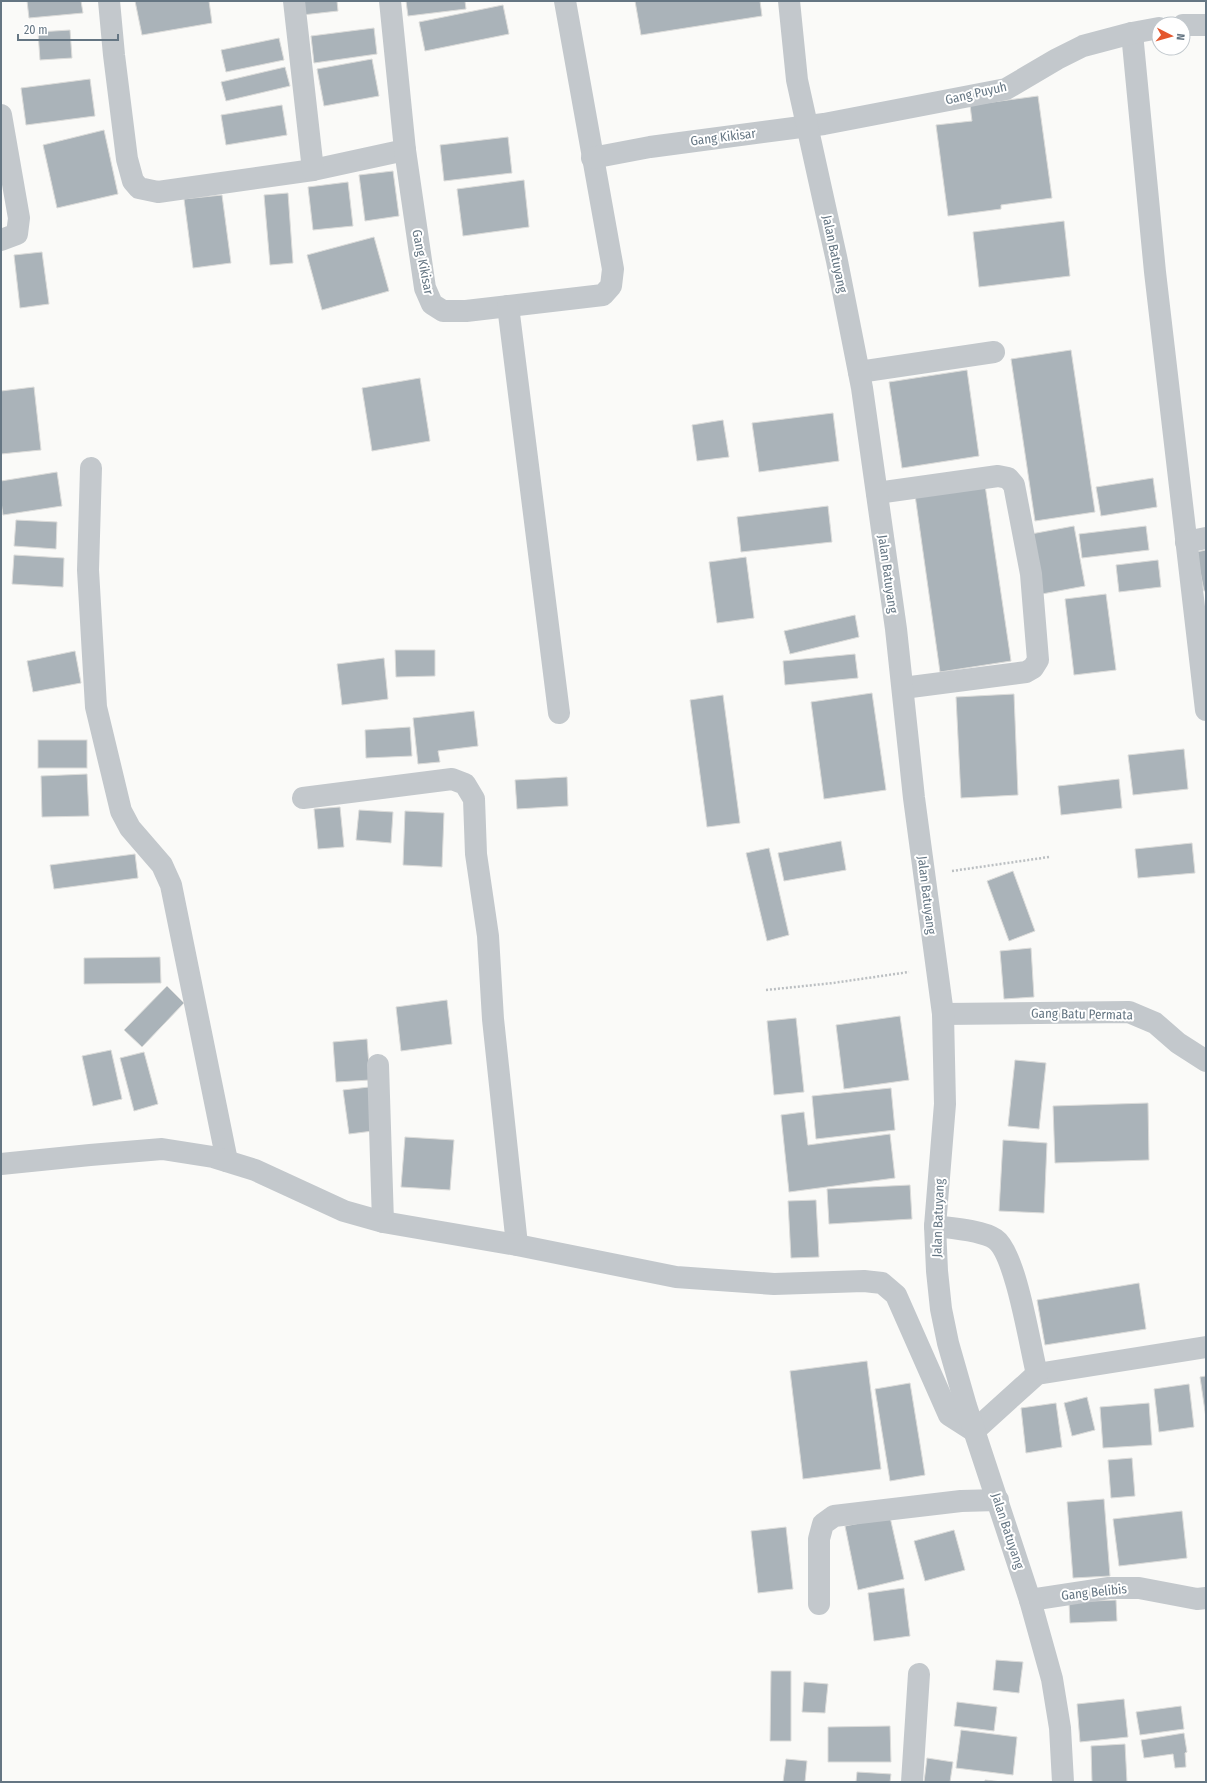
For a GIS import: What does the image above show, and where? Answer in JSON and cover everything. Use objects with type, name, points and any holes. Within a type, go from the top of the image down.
[{"type":"street","points":[[110,1],[114,55],[127,159],[133,181],[139,188],[158,192],[313,170],[405,150]]},
{"type":"street","points":[[294,1],[313,170]]},
{"type":"street","name":"Gang Kikisar","points":[[390,1],[405,150],[425,288],[432,304],[443,311],[466,311],[604,295],[611,286],[613,269],[565,1]]},
{"type":"street","name":"Jalan Batuyang","points":[[789,1],[796,80],[859,372],[903,688],[914,798],[943,1014],[945,1104],[935,1226],[936,1271],[941,1309],[948,1344],[974,1431],[1030,1600],[1052,1679],[1060,1728],[1063,1782]]},
{"type":"street","points":[[1191,25],[1206,25]]},
{"type":"street","name":"Gang Puyuh","points":[[807,126],[1006,89],[1057,59],[1083,46],[1151,29]]},
{"type":"street","points":[[1132,33],[1155,272],[1196,540],[1206,710]]},
{"type":"street","points":[[1,115],[19,218],[17,234],[1,240]]},
{"type":"street","name":"Gang Kikisar","points":[[592,158],[650,147],[807,126]]},
{"type":"street","points":[[508,306],[559,713]]},
{"type":"street","points":[[859,372],[994,352]]},
{"type":"street","points":[[91,468],[88,570],[96,707],[121,811],[130,828],[162,865],[171,885],[227,1161]]},
{"type":"street","points":[[877,493],[998,476],[1008,478],[1014,485],[1031,574],[1038,660],[1033,668],[1026,672],[903,688]]},
{"type":"street","points":[[303,798],[452,779],[464,784],[474,799],[476,854],[488,936],[493,1020],[517,1246]]},
{"type":"street","name":"Gang Batu Permata","points":[[943,1014],[1129,1012],[1156,1023],[1178,1043],[1206,1061]]},
{"type":"street","points":[[378,1065],[383,1222]]},
{"type":"street","points":[[1,1164],[162,1149],[213,1157],[255,1170],[344,1211],[383,1222],[676,1277],[774,1284],[864,1281],[882,1283],[896,1295],[949,1415],[974,1431],[1037,1374],[1206,1347]]},
{"type":"street","points":[[935,1226],[967,1230],[995,1239],[1005,1250],[1015,1279],[1037,1374]]},
{"type":"street","points":[[818,1604],[819,1539],[823,1524],[834,1516],[961,1501],[998,1500]]},
{"type":"street","name":"Gang Belibis","points":[[1030,1600],[1109,1588],[1140,1588],[1197,1599],[1206,1598]]},
{"type":"street","points":[[912,1782],[919,1674]]},
{"type":"path","points":[[925,875],[1049,857]]},
{"type":"path","points":[[766,990],[832,983],[937,968]]},
{"type":"building","points":[[27,1],[81,1],[83,13],[29,18]]},
{"type":"building","points":[[135,1],[209,1],[212,23],[142,35]]},
{"type":"building","points":[[300,1],[337,1],[338,11],[302,15]]},
{"type":"building","points":[[406,1],[465,1],[466,9],[408,16]]},
{"type":"building","points":[[635,1],[760,1],[762,16],[641,35]]},
{"type":"building","points":[[503,5],[509,34],[425,51],[419,22]]},
{"type":"building","points":[[374,28],[377,54],[314,63],[311,36]]},
{"type":"building","points":[[70,30],[72,58],[40,60],[38,32]]},
{"type":"building","points":[[279,38],[284,60],[226,72],[221,50]]},
{"type":"building","points":[[372,59],[379,96],[324,106],[317,69]]},
{"type":"building","points":[[285,67],[290,86],[226,101],[221,82]]},
{"type":"building","points":[[90,79],[95,116],[26,125],[21,88]]},
{"type":"building","points":[[1038,96],[1052,198],[1001,205],[1001,209],[948,216],[936,125],[972,121],[970,105]]},
{"type":"building","points":[[282,105],[287,135],[226,145],[221,115]]},
{"type":"building","points":[[104,130],[118,194],[57,208],[43,145]]},
{"type":"building","points":[[508,137],[512,173],[444,181],[440,145]]},
{"type":"building","points":[[393,171],[399,216],[365,221],[359,175]]},
{"type":"building","points":[[524,180],[529,227],[463,236],[457,189]]},
{"type":"building","points":[[348,182],[353,226],[313,230],[308,187]]},
{"type":"building","points":[[288,193],[293,263],[270,265],[264,195]]},
{"type":"building","points":[[222,195],[231,263],[193,268],[184,199]]},
{"type":"building","points":[[1064,221],[1070,276],[979,287],[973,232]]},
{"type":"building","points":[[374,237],[389,291],[322,310],[307,255]]},
{"type":"building","points":[[42,252],[49,304],[20,308],[14,255]]},
{"type":"building","points":[[1071,350],[1095,512],[1035,521],[1011,359]]},
{"type":"building","points":[[967,370],[979,456],[902,468],[889,382]]},
{"type":"building","points":[[420,378],[430,441],[372,451],[362,388]]},
{"type":"building","points":[[34,387],[41,450],[1,454],[1,391]]},
{"type":"building","points":[[833,413],[839,461],[759,472],[752,423]]},
{"type":"building","points":[[723,420],[729,457],[697,461],[692,425]]},
{"type":"building","points":[[57,472],[62,506],[3,515],[1,502],[1,481]]},
{"type":"building","points":[[1153,478],[1157,507],[1101,516],[1096,487]]},
{"type":"building","points":[[985,485],[1011,661],[940,672],[915,495]]},
{"type":"building","points":[[828,506],[832,542],[741,552],[737,517]]},
{"type":"building","points":[[16,520],[57,522],[56,549],[14,546]]},
{"type":"building","points":[[1074,526],[1085,586],[1042,594],[1031,534]]},
{"type":"building","points":[[1146,526],[1149,550],[1082,558],[1079,534]]},
{"type":"building","points":[[1206,550],[1206,591],[1204,591],[1196,552]]},
{"type":"building","points":[[14,555],[64,558],[63,587],[12,584]]},
{"type":"building","points":[[746,557],[754,618],[717,623],[709,562]]},
{"type":"building","points":[[1158,560],[1161,587],[1119,592],[1116,565]]},
{"type":"building","points":[[1106,594],[1116,670],[1074,675],[1065,599]]},
{"type":"building","points":[[855,615],[859,637],[790,654],[784,631]]},
{"type":"building","points":[[395,650],[435,650],[435,676],[396,677]]},
{"type":"building","points":[[75,651],[81,683],[33,692],[27,661]]},
{"type":"building","points":[[855,654],[858,678],[785,685],[783,661]]},
{"type":"building","points":[[384,658],[388,699],[342,705],[337,664]]},
{"type":"building","points":[[872,693],[886,790],[824,799],[811,702]]},
{"type":"building","points":[[1014,694],[1018,795],[961,798],[956,697]]},
{"type":"building","points":[[723,695],[740,823],[707,827],[690,700]]},
{"type":"building","points":[[474,711],[478,746],[438,751],[440,762],[418,764],[413,718]]},
{"type":"building","points":[[410,727],[412,756],[366,758],[365,730]]},
{"type":"building","points":[[38,740],[87,740],[87,768],[38,768]]},
{"type":"building","points":[[1184,749],[1188,789],[1133,795],[1128,755]]},
{"type":"building","points":[[87,774],[89,816],[42,817],[41,776]]},
{"type":"building","points":[[567,777],[568,806],[517,809],[515,780]]},
{"type":"building","points":[[1119,779],[1122,808],[1061,815],[1058,786]]},
{"type":"building","points":[[340,807],[344,847],[318,849],[314,809]]},
{"type":"building","points":[[359,810],[393,812],[391,843],[356,840]]},
{"type":"building","points":[[405,811],[444,813],[442,867],[403,865]]},
{"type":"building","points":[[841,841],[846,870],[784,881],[778,853]]},
{"type":"building","points":[[1192,843],[1195,873],[1138,878],[1135,849]]},
{"type":"building","points":[[769,848],[789,935],[767,941],[746,853]]},
{"type":"building","points":[[135,854],[138,878],[54,889],[50,865]]},
{"type":"building","points":[[1013,871],[1035,931],[1009,941],[987,881]]},
{"type":"building","points":[[1031,948],[1034,997],[1004,999],[1000,951]]},
{"type":"building","points":[[160,957],[161,983],[84,984],[84,958]]},
{"type":"building","points":[[167,986],[184,1003],[142,1047],[124,1030]]},
{"type":"building","points":[[447,1000],[452,1044],[401,1051],[396,1007]]},
{"type":"building","points":[[900,1016],[909,1080],[844,1089],[836,1025]]},
{"type":"building","points":[[796,1018],[804,1092],[774,1095],[767,1021]]},
{"type":"building","points":[[367,1039],[370,1080],[336,1082],[333,1042]]},
{"type":"building","points":[[111,1050],[122,1099],[93,1106],[82,1056]]},
{"type":"building","points":[[144,1052],[158,1104],[134,1111],[120,1058]]},
{"type":"building","points":[[1015,1060],[1046,1063],[1039,1129],[1008,1126]]},
{"type":"building","points":[[369,1087],[373,1131],[349,1134],[343,1090]]},
{"type":"building","points":[[891,1088],[895,1130],[816,1139],[812,1096]]},
{"type":"building","points":[[1148,1103],[1149,1160],[1055,1163],[1053,1106]]},
{"type":"building","points":[[804,1112],[808,1145],[890,1134],[895,1178],[789,1192],[781,1115]]},
{"type":"building","points":[[405,1137],[454,1140],[450,1190],[401,1187]]},
{"type":"building","points":[[1003,1140],[1047,1143],[1044,1213],[999,1211]]},
{"type":"building","points":[[910,1185],[912,1219],[829,1224],[827,1189]]},
{"type":"building","points":[[816,1200],[819,1257],[791,1258],[788,1201]]},
{"type":"building","points":[[1139,1283],[1146,1329],[1045,1345],[1037,1300]]},
{"type":"building","points":[[867,1361],[881,1469],[803,1479],[790,1371]]},
{"type":"building","points":[[1206,1376],[1206,1418],[1200,1377]]},
{"type":"building","points":[[910,1383],[925,1475],[890,1481],[875,1389]]},
{"type":"building","points":[[1189,1384],[1194,1427],[1159,1432],[1154,1389]]},
{"type":"building","points":[[1087,1397],[1095,1430],[1072,1436],[1064,1403]]},
{"type":"building","points":[[1056,1403],[1062,1447],[1026,1453],[1021,1408]]},
{"type":"building","points":[[1149,1403],[1152,1445],[1103,1448],[1100,1407]]},
{"type":"building","points":[[1132,1458],[1135,1496],[1111,1498],[1108,1460]]},
{"type":"building","points":[[1104,1499],[1110,1576],[1073,1578],[1067,1502]]},
{"type":"building","points":[[1182,1511],[1187,1558],[1119,1566],[1113,1519]]},
{"type":"building","points":[[890,1517],[904,1579],[858,1590],[845,1526]]},
{"type":"building","points":[[786,1527],[793,1589],[758,1593],[751,1531]]},
{"type":"building","points":[[954,1530],[965,1570],[925,1581],[914,1541]]},
{"type":"building","points":[[904,1588],[910,1636],[874,1641],[868,1593]]},
{"type":"building","points":[[1116,1600],[1117,1621],[1070,1623],[1069,1602]]},
{"type":"building","points":[[996,1660],[1023,1662],[1019,1693],[993,1690]]},
{"type":"building","points":[[771,1671],[791,1671],[791,1741],[770,1741]]},
{"type":"building","points":[[804,1682],[828,1684],[825,1713],[802,1712]]},
{"type":"building","points":[[1124,1699],[1128,1737],[1080,1742],[1077,1704]]},
{"type":"building","points":[[957,1702],[997,1707],[994,1731],[954,1726]]},
{"type":"building","points":[[1181,1706],[1184,1729],[1140,1735],[1136,1712]]},
{"type":"building","points":[[890,1726],[891,1762],[828,1762],[828,1727]]},
{"type":"building","points":[[961,1730],[1017,1737],[1013,1775],[956,1768]]},
{"type":"building","points":[[1184,1733],[1187,1752],[1185,1753],[1186,1767],[1175,1768],[1173,1754],[1144,1758],[1141,1740]]},
{"type":"building","points":[[1125,1744],[1127,1782],[1092,1782],[1091,1746]]},
{"type":"building","points":[[927,1758],[953,1762],[950,1782],[924,1782]]},
{"type":"building","points":[[786,1759],[807,1761],[805,1782],[783,1782]]},
{"type":"building","points":[[857,1772],[891,1774],[890,1782],[856,1782]]},
{"type":"building","points":[[985,1780],[1002,1782],[985,1782]]}]
